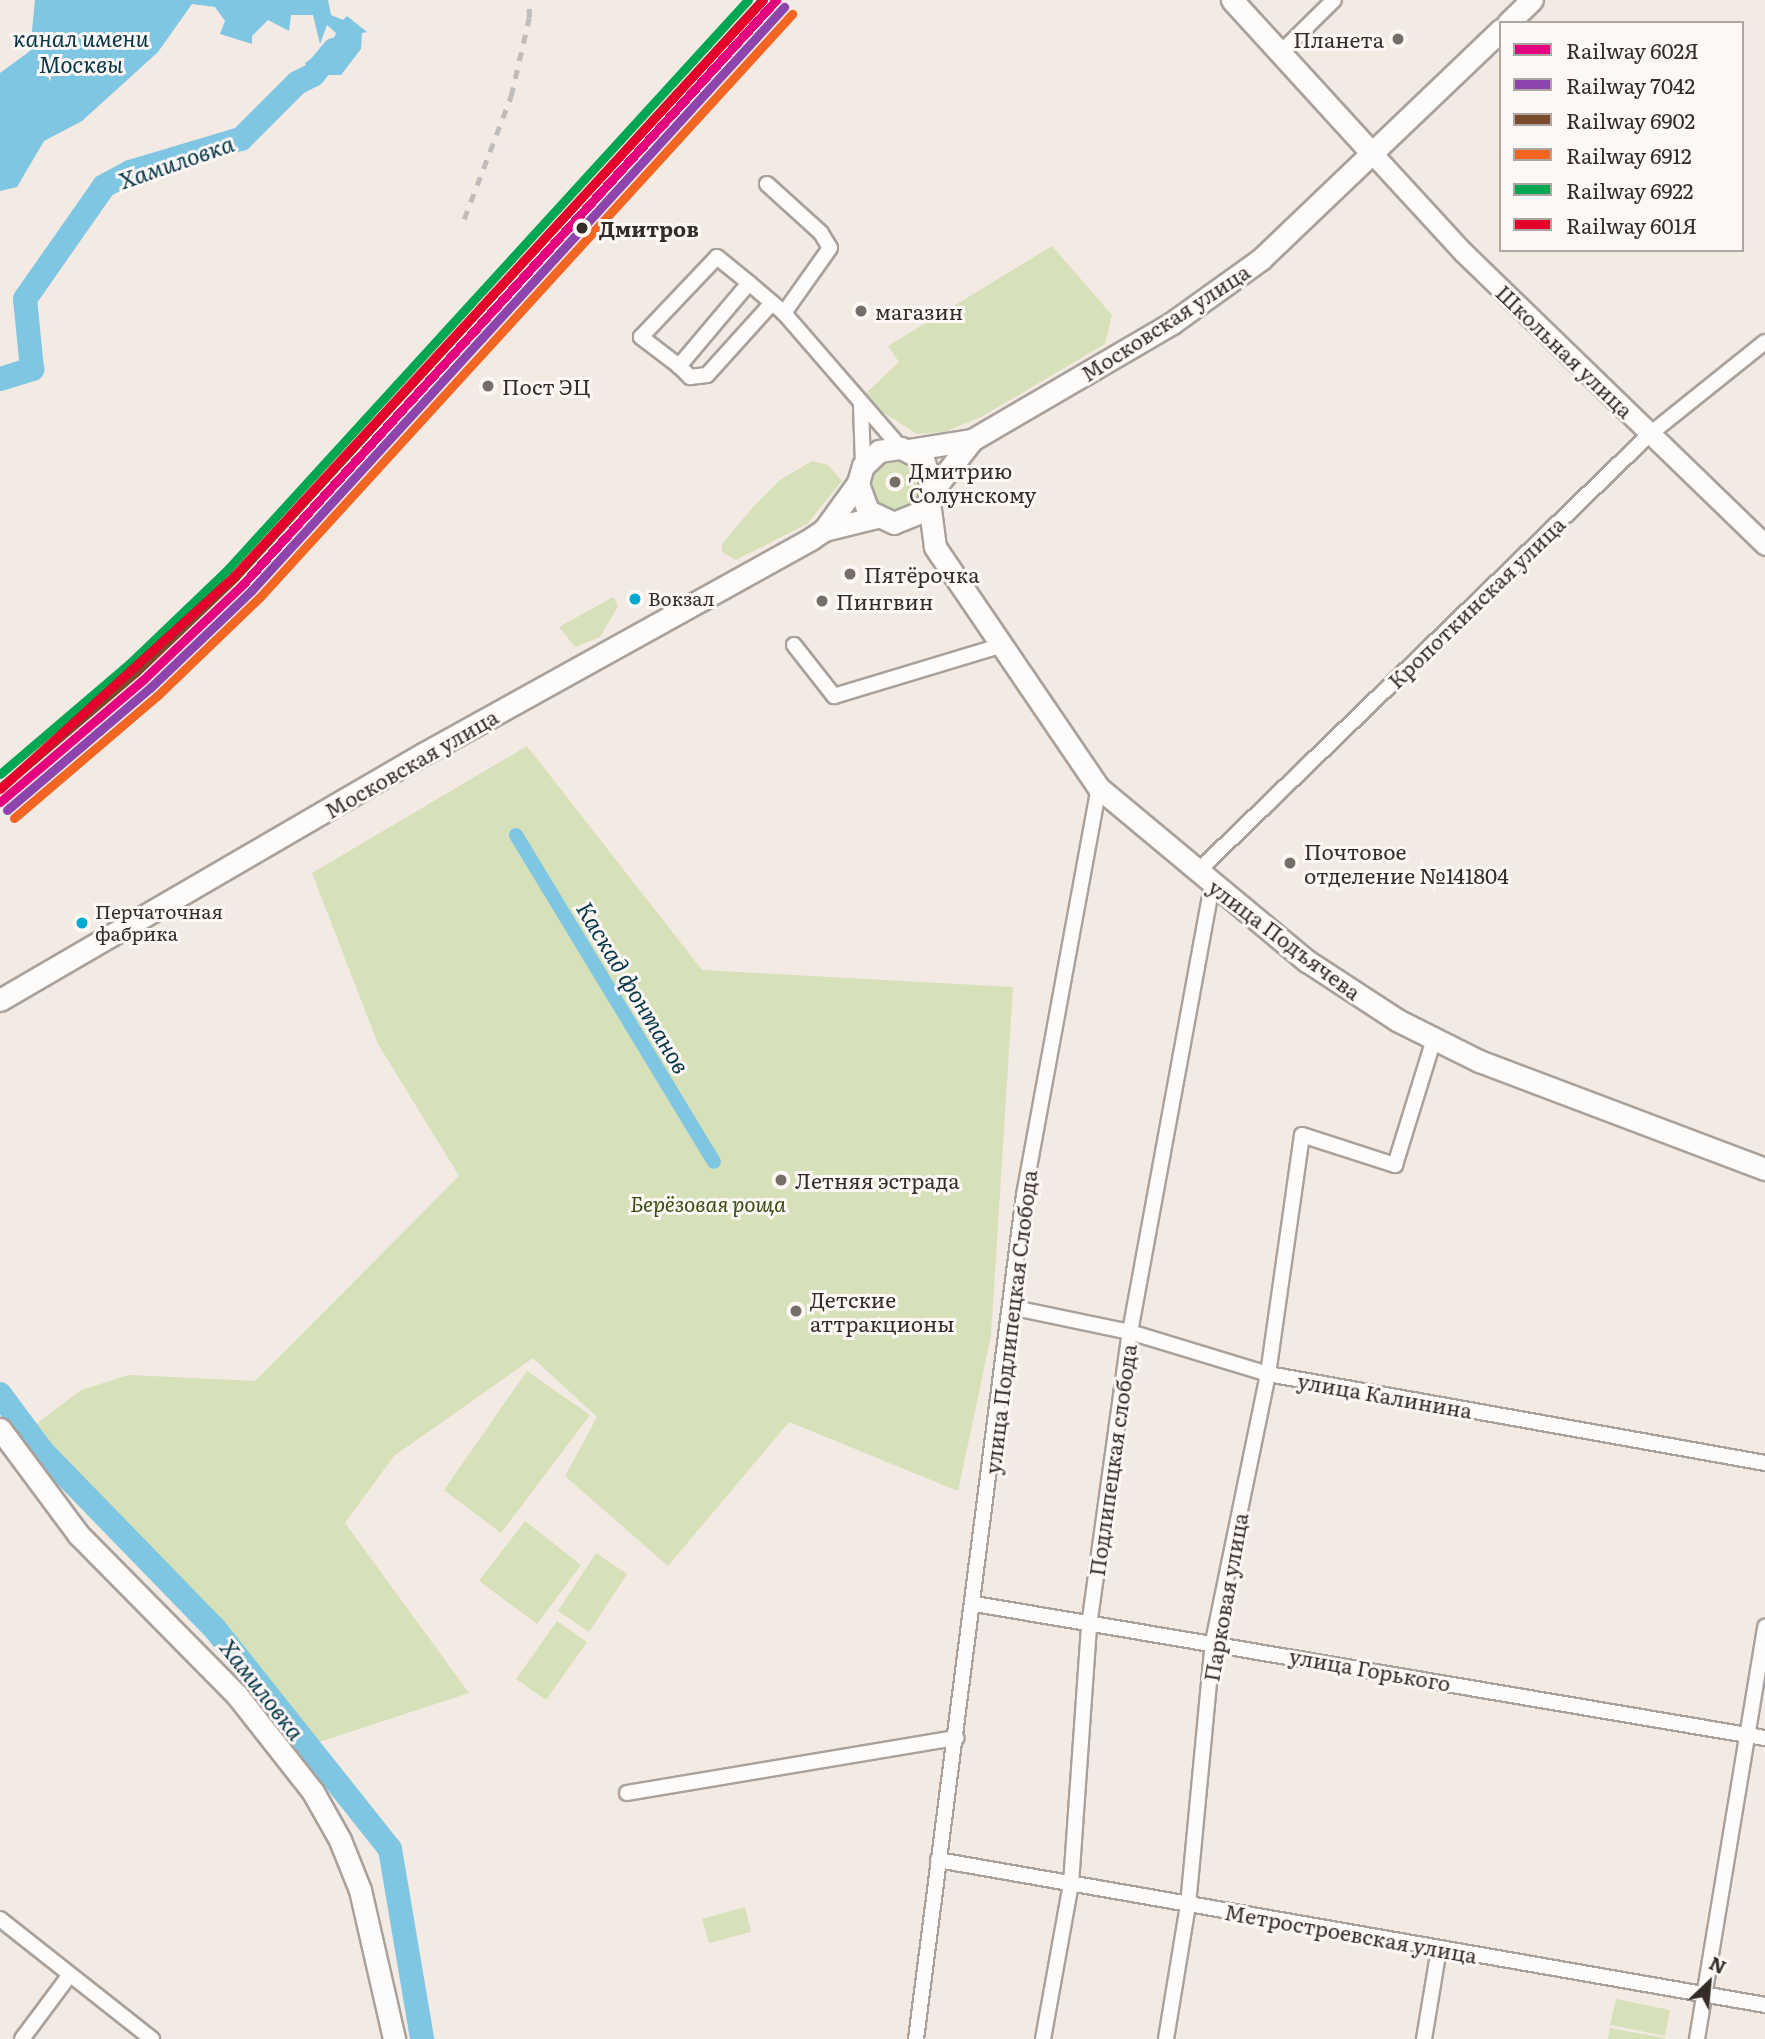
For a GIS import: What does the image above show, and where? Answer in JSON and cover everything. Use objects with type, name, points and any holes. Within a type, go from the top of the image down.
[{"type":"main road","points":[[1232,0],[1371,152]]},
{"type":"main road","points":[[1510,21],[1532,0]]},
{"type":"main road","name":"Московская улица","points":[[0,1000],[423,754],[824,530],[915,518],[972,440],[1209,299],[1261,259],[1499,32]]},
{"type":"main road","name":"Московская улица","points":[[824,530],[879,451],[972,440]]},
{"type":"main road","points":[[905,449],[930,469],[931,496]]},
{"type":"main road","points":[[860,475],[862,501],[886,520]]},
{"type":"main road","name":"улица Подъячева","points":[[931,496],[932,543]]},
{"type":"main road","name":"улица Подъячева","points":[[886,520],[932,543],[1099,788],[1307,961],[1397,1020],[1434,1039],[1586,1104],[1765,1169]]},
{"type":"main road","points":[[0,1429],[78,1534],[236,1694],[313,1792],[340,1840],[360,1890],[394,2039]]},
{"type":"street","points":[[1281,52],[1334,0]]},
{"type":"street","name":"Школьная улица","points":[[1371,152],[1463,252],[1765,545]]},
{"type":"street","points":[[767,184],[821,233],[830,248],[784,313]]},
{"type":"street","points":[[772,303],[707,375],[690,377],[641,334],[714,256],[749,283],[784,313],[861,403],[905,449]]},
{"type":"street","points":[[679,366],[749,283]]},
{"type":"street","name":"Кропоткинская улица","points":[[1204,878],[1650,434],[1765,342]]},
{"type":"street","points":[[860,475],[861,403]]},
{"type":"street","points":[[794,645],[834,696],[1000,646]]},
{"type":"street","name":"улица Подлипецкая Слобода","points":[[916,2039],[938,1860],[975,1604],[1024,1195],[1099,788]]},
{"type":"street","name":"Подлипецкая слобода","points":[[1043,2039],[1071,1884],[1089,1626],[1130,1332],[1204,878]]},
{"type":"street","name":"Парковая улица","points":[[1166,2039],[1188,1905],[1213,1642],[1268,1374],[1290,1199],[1302,1135],[1395,1166],[1434,1039]]},
{"type":"street","name":"улица Калинина","points":[[1010,1307],[1130,1332],[1268,1374],[1765,1463]]},
{"type":"street","name":"улица Горького","points":[[975,1604],[1089,1626],[1213,1642],[1765,1738]]},
{"type":"street","points":[[1698,2039],[1765,1627]]},
{"type":"street","points":[[627,1793],[956,1738]]},
{"type":"street","name":"Метростроевская улица","points":[[938,1860],[1765,2005]]},
{"type":"street","points":[[0,1919],[152,2039]]},
{"type":"street","points":[[1424,2039],[1439,1948]]},
{"type":"street","points":[[22,2039],[69,1976]]},
{"type":"green space","points":[[1052,246],[1112,315],[1105,344],[981,417],[944,432],[917,434],[878,409],[866,393],[899,362],[888,346]]},
{"type":"green space","points":[[902,452],[928,477],[917,511],[881,515],[864,475],[868,466]]},
{"type":"green space","points":[[812,461],[828,465],[842,481],[807,524],[736,560],[722,552],[722,544],[754,506],[780,480]]},
{"type":"green space","points":[[613,597],[618,606],[600,637],[575,647],[559,627]]},
{"type":"green space","name":"Берёзовая роща","points":[[527,746],[702,970],[1013,987],[991,1336],[958,1491],[789,1422],[668,1566],[565,1476],[597,1417],[533,1358],[394,1456],[345,1523],[469,1693],[313,1744],[35,1425],[81,1390],[129,1375],[255,1381],[459,1176],[378,1044],[312,873]]},
{"type":"green space","points":[[527,1371],[590,1415],[501,1533],[444,1490]]},
{"type":"green space","points":[[525,1521],[581,1565],[537,1624],[479,1581]]},
{"type":"green space","points":[[596,1553],[627,1574],[589,1632],[558,1611]]},
{"type":"green space","points":[[557,1621],[587,1642],[546,1700],[516,1679]]},
{"type":"green space","points":[[745,1907],[751,1932],[709,1943],[702,1919]]},
{"type":"green space","points":[[1616,1999],[1670,2010],[1665,2036],[1610,2025]]},
{"type":"green space","points":[[1610,2028],[1665,2038],[1665,2039],[1608,2039]]},
{"type":"water","name":"канал имени Москвы","points":[[35,0],[328,0],[331,15],[343,20],[347,16],[367,32],[362,33],[361,49],[341,75],[313,75],[305,63],[331,45],[336,33],[327,25],[320,44],[313,15],[291,15],[289,31],[268,20],[252,36],[252,44],[220,34],[225,21],[215,7],[192,4],[158,52],[82,121],[44,141],[17,187],[0,191],[0,73],[30,51]]},
{"type":"waterway","name":"Хамиловка","points":[[0,379],[32,369],[25,299],[104,186],[130,172],[241,139],[297,83],[313,75],[334,50]]},
{"type":"waterway","name":"Каскад фонтанов","points":[[516,835],[714,1162]]},
{"type":"waterway","name":"Хамиловка","points":[[0,1394],[42,1451],[215,1629],[390,1849],[422,2039]]},
{"type":"railway","points":[[464,219],[511,96],[529,18],[529,0]]},
{"type":"rail line","name":"6922","points":[[0,774],[129,664],[228,569],[748,0]]},
{"type":"rail line","name":"6902","points":[[0,788],[136,672],[235,577],[762,0]]},
{"type":"rail line","name":"601Я","points":[[0,789],[234,576],[763,0]]},
{"type":"rail line","name":"602Я","points":[[0,802],[143,680],[243,584],[776,0]]},
{"type":"rail line","name":"7042","points":[[7,810],[150,688],[251,591],[784,7]]},
{"type":"rail line","name":"6912","points":[[14,818],[157,696],[259,598],[792,14]]},
{"type":"place","name":"Планета","points":[[1398,39]]},
{"type":"place","name":"Дмитров","points":[[582,228]]},
{"type":"place","name":"магазин","points":[[861,311]]},
{"type":"place","name":"Пост ЭЦ","points":[[488,386]]},
{"type":"place","name":"Дмитрию Солунскому","points":[[895,482]]},
{"type":"place","name":"Пятёрочка","points":[[850,574]]},
{"type":"place","name":"Вокзал","points":[[635,599]]},
{"type":"place","name":"Пингвин","points":[[822,601]]},
{"type":"place","name":"Почтовое отделение №141804","points":[[1290,863]]},
{"type":"place","name":"Перчаточная фабрика","points":[[82,923]]},
{"type":"place","name":"Летняя эстрада","points":[[781,1180]]},
{"type":"place","name":"Детские аттракционы","points":[[796,1311]]}]
